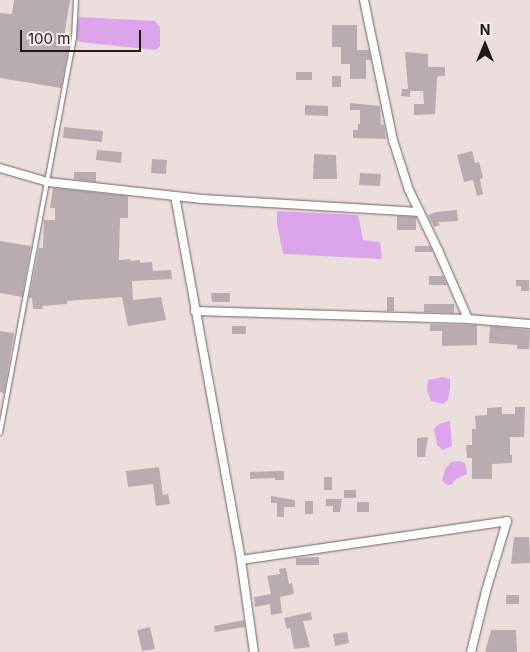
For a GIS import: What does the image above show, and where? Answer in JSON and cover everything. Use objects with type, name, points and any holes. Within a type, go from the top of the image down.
[{"type":"street","points":[[364,0],[393,140],[409,190],[468,319]]},
{"type":"street","points":[[0,168],[48,182],[175,196],[420,212]]},
{"type":"street","points":[[175,196],[241,560],[254,652]]},
{"type":"street","points":[[195,311],[468,319],[530,324]]},
{"type":"street","points":[[241,560],[507,521],[486,591],[471,652]]},
{"type":"lane","points":[[0,433],[74,38],[76,0]]},
{"type":"shaded area","points":[[79,17],[155,21],[160,27],[160,46],[156,50],[80,42],[76,39]]},
{"type":"shaded area","points":[[277,211],[358,215],[363,240],[380,242],[382,259],[283,254],[277,224]]},
{"type":"shaded area","points":[[443,377],[450,379],[450,388],[448,400],[443,404],[431,401],[427,390],[428,380]]},
{"type":"shaded area","points":[[450,421],[452,446],[443,450],[437,445],[434,429],[439,424]]},
{"type":"shaded area","points":[[460,461],[465,463],[467,474],[456,479],[452,484],[448,485],[442,481],[445,469],[451,462]]},
{"type":"building","points":[[14,0],[70,0],[63,43],[69,44],[61,88],[0,78],[0,13],[12,14]]},
{"type":"building","points":[[332,25],[357,25],[357,50],[369,50],[371,60],[366,60],[366,79],[350,79],[350,64],[341,64],[341,47],[332,47]]},
{"type":"building","points":[[405,52],[428,54],[428,67],[445,67],[445,76],[438,76],[437,79],[435,114],[414,115],[414,104],[424,104],[423,91],[410,91],[410,97],[401,96],[402,89],[408,89]]},
{"type":"building","points":[[296,72],[312,72],[312,80],[296,80]]},
{"type":"building","points":[[332,76],[341,76],[341,87],[332,87]]},
{"type":"building","points":[[350,103],[380,106],[381,125],[384,125],[386,139],[353,138],[353,130],[358,130],[358,124],[360,124],[360,110],[350,110]]},
{"type":"building","points":[[305,105],[328,106],[328,116],[305,115]]},
{"type":"building","points":[[64,127],[103,131],[102,142],[63,138]]},
{"type":"building","points":[[97,150],[122,152],[121,163],[96,160]]},
{"type":"building","points":[[472,151],[475,163],[479,162],[483,178],[480,179],[483,194],[477,196],[473,180],[464,182],[457,155]]},
{"type":"building","points":[[314,154],[336,155],[337,179],[313,179]]},
{"type":"building","points":[[152,159],[167,160],[166,174],[151,173]]},
{"type":"building","points":[[74,172],[96,172],[96,182],[74,179]]},
{"type":"building","points":[[360,173],[381,174],[380,186],[359,185]]},
{"type":"building","points":[[53,188],[128,196],[128,218],[120,218],[119,260],[140,260],[140,263],[152,262],[153,271],[171,270],[172,279],[132,281],[133,300],[161,297],[166,320],[128,326],[122,297],[67,301],[67,304],[42,306],[43,309],[33,309],[32,298],[29,298],[39,248],[43,248],[44,220],[55,220],[55,208],[50,208]]},
{"type":"building","points":[[457,210],[458,221],[438,222],[440,225],[434,227],[428,215],[436,212]]},
{"type":"building","points":[[397,216],[416,217],[416,230],[397,230]]},
{"type":"building","points":[[0,241],[31,246],[22,297],[0,293]]},
{"type":"building","points":[[415,246],[430,246],[433,252],[415,252]]},
{"type":"building","points":[[429,276],[443,276],[447,285],[429,285]]},
{"type":"building","points":[[516,280],[529,280],[529,291],[521,291],[521,286],[516,286]]},
{"type":"building","points":[[211,293],[230,293],[230,302],[212,302]]},
{"type":"building","points":[[387,297],[394,297],[394,311],[387,311]]},
{"type":"building","points":[[424,304],[454,304],[454,313],[424,312]]},
{"type":"building","points":[[430,324],[477,325],[477,345],[442,346],[442,331],[430,331]]},
{"type":"building","points":[[232,326],[246,326],[246,334],[232,334]]},
{"type":"building","points":[[490,326],[530,330],[529,349],[517,349],[517,345],[489,343]]},
{"type":"building","points":[[0,331],[14,333],[4,393],[0,392]]},
{"type":"building","points":[[502,407],[502,414],[515,414],[515,407],[525,407],[524,437],[510,437],[512,463],[492,464],[492,479],[472,479],[472,458],[467,458],[466,445],[472,445],[472,429],[476,429],[475,416],[487,415],[487,408]]},
{"type":"building","points":[[428,437],[425,457],[417,457],[417,438]]},
{"type":"building","points":[[159,467],[163,495],[168,494],[170,504],[156,506],[153,484],[128,487],[126,471]]},
{"type":"building","points":[[284,471],[284,480],[275,480],[275,478],[250,479],[250,472]]},
{"type":"building","points":[[324,477],[332,477],[332,490],[324,490]]},
{"type":"building","points":[[344,490],[356,490],[356,498],[344,498]]},
{"type":"building","points":[[271,496],[295,500],[295,507],[284,507],[284,517],[277,517],[277,503],[271,503]]},
{"type":"building","points":[[326,499],[342,499],[340,512],[333,512],[333,506],[326,506]]},
{"type":"building","points":[[305,501],[313,501],[313,514],[305,514]]},
{"type":"building","points":[[357,502],[369,502],[369,512],[357,512]]},
{"type":"building","points":[[514,537],[529,537],[530,563],[511,564]]},
{"type":"building","points":[[319,557],[319,565],[296,565],[296,558]]},
{"type":"building","points":[[286,568],[289,584],[292,583],[294,594],[280,597],[282,613],[271,615],[270,604],[255,607],[254,597],[271,594],[267,576],[280,574],[279,569]]},
{"type":"building","points":[[506,595],[519,595],[519,604],[506,604]]},
{"type":"building","points":[[311,612],[312,620],[303,621],[310,647],[294,649],[290,628],[287,629],[284,618]]},
{"type":"building","points":[[244,620],[245,627],[215,632],[214,626]]},
{"type":"building","points":[[150,627],[155,649],[142,651],[137,630]]},
{"type":"building","points":[[491,630],[516,630],[517,652],[485,652]]},
{"type":"building","points":[[347,632],[349,643],[335,646],[333,634]]}]
